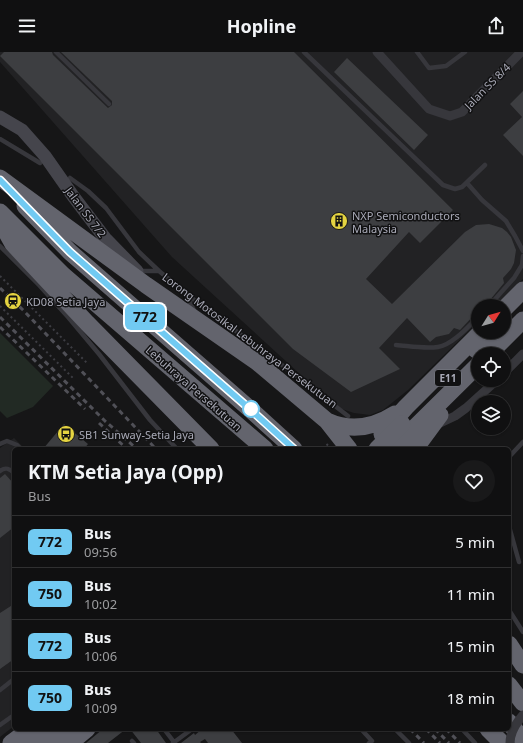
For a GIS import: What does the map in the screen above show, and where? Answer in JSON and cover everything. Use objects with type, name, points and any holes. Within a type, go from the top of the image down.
[{"type":"highway","points":[[0,179],[180,299],[200,322],[257,362],[327,421],[347,447]]},
{"type":"highway","name":"Lebuhraya Persekutuan","points":[[0,179],[70,252],[292,447]]},
{"type":"highway","name":"Lebuhraya Persekutuan","points":[[0,212],[63,275],[263,447]]},
{"type":"highway","points":[[0,221],[14,244],[87,323],[209,447]]},
{"type":"highway","points":[[511,302],[523,290]]},
{"type":"highway","points":[[511,316],[523,304]]},
{"type":"highway","points":[[496,347],[523,320]]},
{"type":"highway","points":[[510,347],[523,335]]},
{"type":"highway","points":[[377,447],[380,438],[387,428],[474,339]]},
{"type":"highway","name":"E11","points":[[378,447],[487,339]]},
{"type":"highway","name":"E11","points":[[395,447],[471,372]]},
{"type":"highway","points":[[404,447],[471,384]]},
{"type":"highway","points":[[327,421],[344,427],[356,428],[369,426],[390,418],[406,407]]},
{"type":"highway","points":[[416,447],[446,407]]},
{"type":"highway","points":[[511,647],[523,664]]},
{"type":"highway","points":[[511,688],[523,703]]},
{"type":"highway","points":[[511,725],[523,740]]},
{"type":"highway","points":[[11,743],[27,731]]},
{"type":"highway","points":[[30,743],[46,731]]},
{"type":"highway","points":[[48,743],[65,731]]},
{"type":"highway","points":[[70,743],[85,731]]},
{"type":"street","name":"Jalan SS 8/4","points":[[377,52],[429,109],[450,116],[462,112],[521,52]]},
{"type":"street","name":"Jalan SS 7/2","points":[[0,117],[22,130],[45,156],[105,238],[137,271],[180,299]]},
{"type":"street","points":[[511,366],[523,354]]},
{"type":"street","points":[[430,428],[455,416],[489,387]]},
{"type":"street","points":[[499,740],[510,739],[523,714]]},
{"type":"lane","points":[[56,52],[109,104]]},
{"type":"lane","points":[[304,52],[443,185],[455,189],[462,187],[485,165]]},
{"type":"lane","points":[[417,52],[429,68],[446,66],[465,52]]},
{"type":"lane","points":[[0,139],[40,163]]},
{"type":"lane","name":"Lorong Motosikal Lebuhraya Persekutuan","points":[[70,178],[88,191],[106,208],[139,252],[159,271],[180,299],[204,308],[269,355],[348,416]]},
{"type":"lane","points":[[467,183],[482,200],[506,221],[516,236],[523,252]]},
{"type":"lane","points":[[0,246],[39,285],[99,354],[150,420],[175,447]]},
{"type":"lane","points":[[495,299],[514,278],[522,265],[523,256]]},
{"type":"lane","points":[[137,271],[159,271]]},
{"type":"lane","points":[[66,316],[87,323]]},
{"type":"lane","points":[[396,345],[439,347],[448,343],[471,324]]},
{"type":"lane","points":[[0,444],[7,441],[19,447]]},
{"type":"lane","points":[[511,455],[523,442]]},
{"type":"lane","points":[[0,471],[3,468],[7,468],[12,471]]},
{"type":"lane","points":[[511,533],[519,562]]},
{"type":"lane","points":[[511,613],[523,632]]},
{"type":"lane","points":[[0,690],[12,681]]},
{"type":"lane","points":[[0,725],[12,716]]},
{"type":"lane","points":[[165,731],[174,743],[189,731]]},
{"type":"lane","points":[[363,731],[372,741],[369,743]]},
{"type":"lane","points":[[397,731],[409,743]]},
{"type":"lane","points":[[464,731],[476,743]]},
{"type":"path","points":[[0,276],[88,364]]},
{"type":"path","points":[[0,306],[73,378]]},
{"type":"path","points":[[325,447],[330,442]]},
{"type":"shaded area","points":[[0,52],[523,52],[523,279],[502,299],[471,299],[471,329],[408,390],[383,410],[370,415],[354,413],[336,407],[172,257],[0,62]]},
{"type":"shaded area","points":[[0,333],[53,386],[33,407],[7,418],[0,411]]},
{"type":"shaded area","points":[[14,438],[23,447],[12,447],[12,728],[0,737],[0,448]]},
{"type":"building","name":"NXP Semiconductors Malaysia","points":[[4,52],[52,52],[53,55],[108,108],[112,105],[112,101],[61,52],[294,52],[453,210],[420,243],[409,232],[366,279],[392,304],[465,232],[476,225],[489,224],[502,228],[507,232],[511,237],[516,250],[514,263],[503,278],[504,283],[491,299],[471,299],[471,318],[460,330],[454,328],[449,334],[436,337],[430,342],[407,318],[379,348],[400,369],[351,392],[293,349],[0,56]]},
{"type":"building","points":[[347,58],[428,135],[414,150],[334,72]]},
{"type":"building","points":[[523,91],[523,156],[503,135],[522,117],[510,104]]},
{"type":"building","name":"SB1 Sunway-Setia Jaya","points":[[64,424],[88,444],[86,447],[45,447]]},
{"type":"building","points":[[5,474],[12,482],[12,529],[0,538],[0,478]]},
{"type":"building","points":[[12,605],[12,660],[0,669],[0,613]]},
{"type":"building","points":[[101,731],[123,731],[108,743],[86,743]]},
{"type":"building","points":[[132,731],[157,731],[166,743],[141,743]]},
{"type":"building","points":[[200,731],[233,731],[242,743],[208,743],[205,739],[200,742],[201,743],[181,743],[194,733],[195,735]]},
{"type":"railway","points":[[0,288],[23,310],[154,447]]},
{"type":"railway","points":[[0,317],[105,421],[135,447]]},
{"type":"railway","points":[[0,327],[85,409]]},
{"type":"railway","points":[[99,423],[125,447]]},
{"type":"railway","points":[[412,731],[424,743]]},
{"type":"railway","points":[[428,731],[440,743]]},
{"type":"railway","points":[[437,731],[449,743]]},
{"type":"railway","points":[[448,731],[460,743]]},
{"type":"bus line","name":"772","points":[[0,180],[70,252],[292,447]]},
{"type":"place","name":"NXP Semiconductors Malaysia","points":[[339,221]]},
{"type":"place","name":"KD08 Setia Jaya","points":[[13,301]]},
{"type":"place","name":"SB1 Sunway-Setia Jaya","points":[[66,434]]}]
